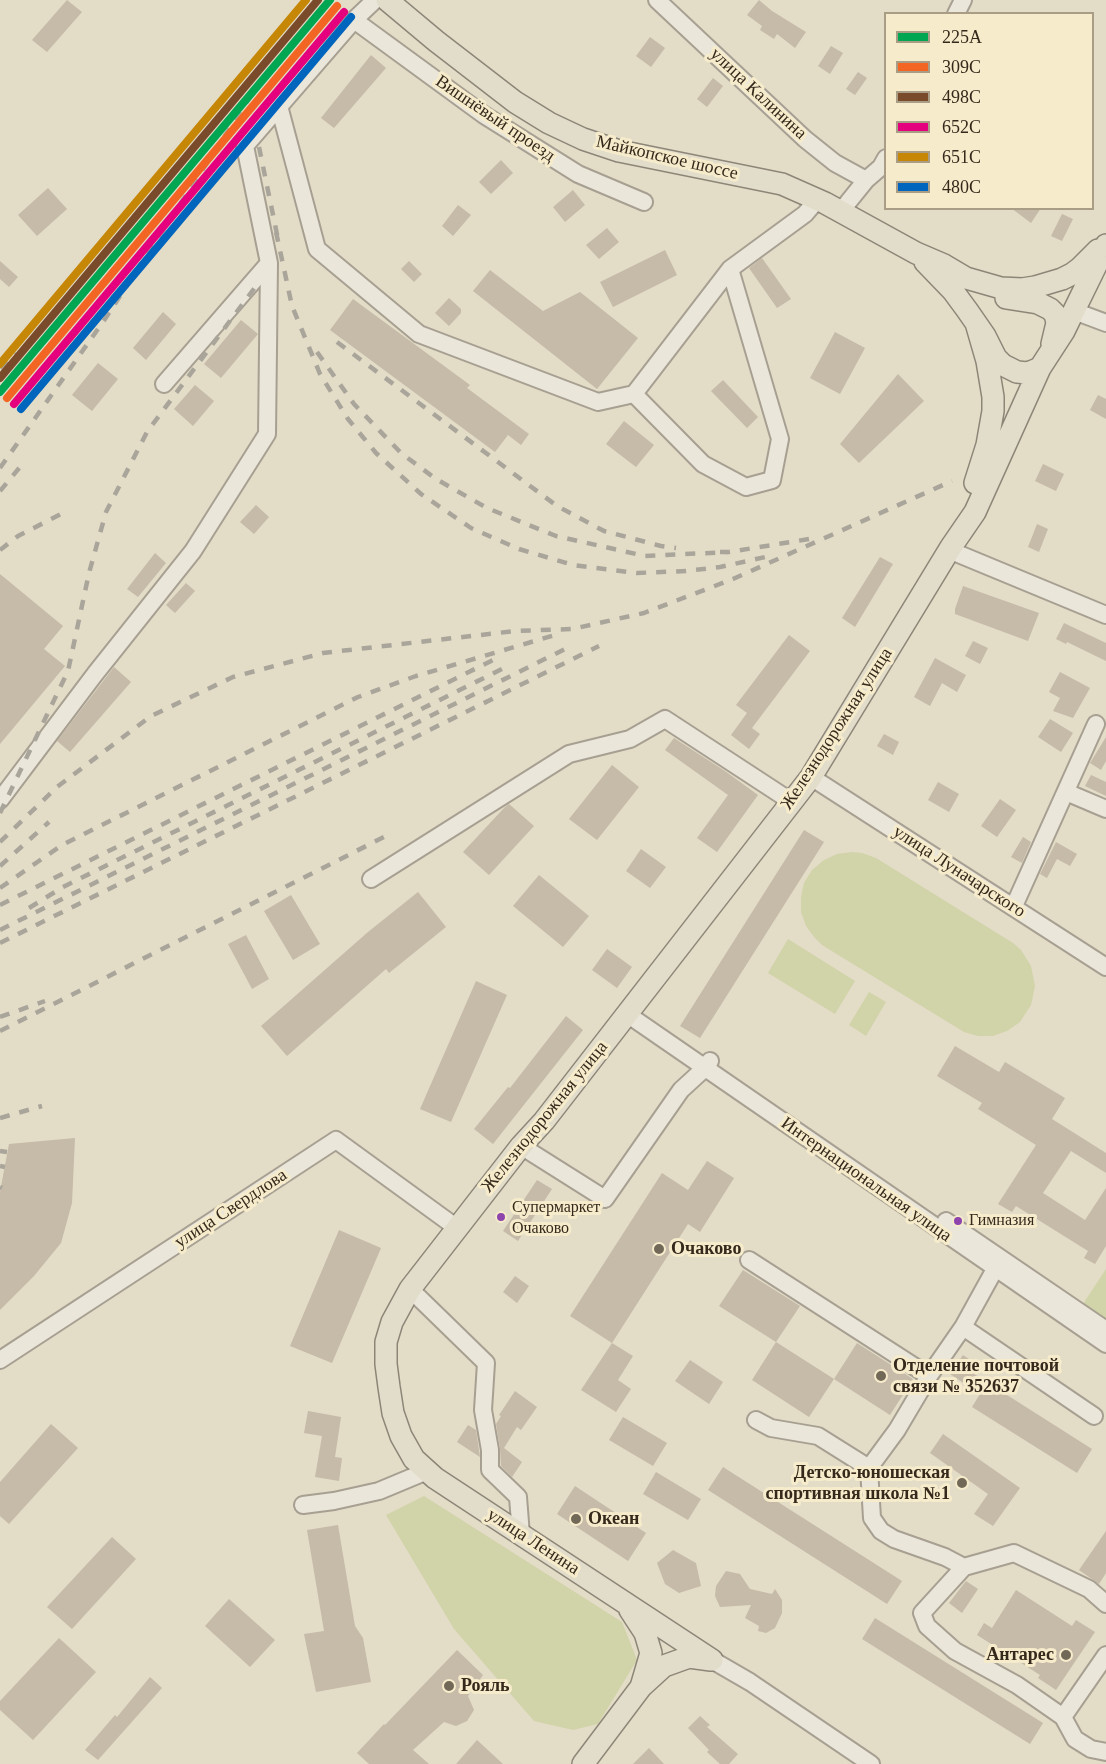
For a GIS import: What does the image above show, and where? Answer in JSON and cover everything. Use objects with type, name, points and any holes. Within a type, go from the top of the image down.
[{"type":"main road","name":"Майкопское шоссе","points":[[387,0],[515,102],[549,123],[583,139],[619,151],[782,184],[841,211]]},
{"type":"main road","points":[[841,211],[916,254],[944,265],[995,296],[1028,301],[1050,309],[1055,314],[1057,323],[1044,360],[1023,373],[1013,371],[1003,365],[996,358],[976,323],[953,291],[916,254]]},
{"type":"main road","points":[[966,278],[1010,289],[1048,284],[1080,268],[1106,239]]},
{"type":"main road","name":"Железнодорожная улица","points":[[458,1228],[811,777],[975,512],[1044,360],[1064,331],[1106,245]]},
{"type":"main road","points":[[950,549],[978,476],[993,411],[991,379],[976,323]]},
{"type":"main road","name":"улица Ленина","points":[[458,1228],[410,1289],[392,1322],[386,1342],[386,1364],[393,1413],[401,1436],[414,1459],[435,1478],[712,1660]]},
{"type":"main road","points":[[625,1602],[645,1633],[651,1653],[641,1687]]},
{"type":"main road","points":[[583,1764],[641,1687],[664,1666],[689,1657],[712,1660]]},
{"type":"street","points":[[0,800],[95,674],[193,551],[267,434],[269,263],[245,146],[354,20],[375,0]]},
{"type":"street","name":"улица Калинина","points":[[657,0],[805,139],[835,163],[866,180]]},
{"type":"street","name":"Вишнёвый проезд","points":[[354,20],[483,115],[578,174],[644,202]]},
{"type":"street","points":[[279,106],[317,249],[419,334],[598,402],[634,394],[730,269],[805,214],[817,200]]},
{"type":"street","points":[[841,211],[866,180],[881,167],[884,160]]},
{"type":"street","points":[[164,384],[269,263]]},
{"type":"street","points":[[634,394],[703,464],[746,487],[771,480],[780,439],[730,269]]},
{"type":"street","points":[[1074,311],[1106,323]]},
{"type":"street","points":[[950,549],[1106,615]]},
{"type":"street","points":[[371,879],[569,754],[630,739],[665,719],[792,802]]},
{"type":"street","points":[[1014,906],[1096,724]]},
{"type":"street","name":"улица Луначарского","points":[[811,777],[1106,967]]},
{"type":"street","points":[[1066,792],[1106,809]]},
{"type":"street","name":"Интернациональная улица","points":[[630,1010],[995,1269],[1106,1344]]},
{"type":"street","points":[[521,1146],[605,1199],[681,1090],[708,1064]]},
{"type":"street","name":"Интернациональная улица","points":[[708,1064],[1106,1330]]},
{"type":"street","name":"улица Свердлова","points":[[0,1360],[336,1140],[458,1228]]},
{"type":"street","points":[[749,1260],[929,1376]]},
{"type":"street","points":[[964,1567],[945,1557],[894,1539],[881,1531],[872,1518],[870,1468],[897,1431],[929,1376],[963,1327],[995,1269]]},
{"type":"street","points":[[410,1289],[486,1364],[483,1410],[490,1450],[490,1470],[518,1497],[521,1535]]},
{"type":"street","points":[[963,1327],[1094,1416]]},
{"type":"street","points":[[756,1419],[771,1428],[818,1436],[870,1468]]},
{"type":"street","points":[[303,1505],[379,1491],[427,1471]]},
{"type":"street","points":[[1106,1604],[1089,1588],[1014,1553],[964,1567],[922,1613],[927,1626],[955,1651],[1017,1685],[1063,1717],[1075,1739],[1091,1749],[1106,1752]]},
{"type":"street","points":[[1063,1717],[1106,1655]]},
{"type":"street","name":"улица Ленина","points":[[712,1660],[750,1682],[871,1764]]},
{"type":"green space","points":[[852,852],[876,858],[1021,950],[1031,966],[1035,986],[1031,1005],[1020,1022],[1007,1031],[993,1036],[978,1036],[964,1032],[822,945],[815,938],[806,926],[801,912],[804,883],[812,870],[824,860],[837,854]]},
{"type":"green space","points":[[788,939],[855,981],[835,1014],[768,973]]},
{"type":"green space","points":[[869,992],[886,1002],[866,1036],[849,1025]]},
{"type":"green space","points":[[1106,1269],[1106,1320],[1083,1304]]},
{"type":"green space","points":[[424,1496],[622,1622],[637,1660],[598,1724],[573,1730],[534,1721],[454,1629],[386,1515]]},
{"type":"building","points":[[67,0],[82,12],[47,52],[32,40]]},
{"type":"building","points":[[759,0],[806,32],[795,48],[777,34],[774,39],[760,30],[762,26],[747,15]]},
{"type":"building","points":[[650,37],[665,48],[651,67],[636,56]]},
{"type":"building","points":[[831,46],[843,53],[830,74],[818,66]]},
{"type":"building","points":[[371,55],[386,68],[334,128],[321,118]]},
{"type":"building","points":[[858,72],[867,78],[855,95],[846,89]]},
{"type":"building","points":[[713,78],[723,86],[707,107],[697,99]]},
{"type":"building","points":[[501,160],[513,173],[491,194],[479,182]]},
{"type":"building","points":[[48,188],[67,209],[37,236],[18,215]]},
{"type":"building","points":[[573,190],[585,205],[565,222],[553,207]]},
{"type":"building","points":[[458,205],[471,215],[453,236],[442,226]]},
{"type":"building","points":[[1014,210],[1040,210],[1031,223]]},
{"type":"building","points":[[1062,214],[1073,219],[1062,241],[1051,236]]},
{"type":"building","points":[[607,228],[619,242],[599,259],[586,245]]},
{"type":"building","points":[[665,250],[677,275],[613,307],[600,282]]},
{"type":"building","points":[[762,258],[791,299],[777,308],[749,268]]},
{"type":"building","points":[[0,261],[18,277],[9,287],[0,279]]},
{"type":"building","points":[[409,261],[422,274],[414,282],[401,269]]},
{"type":"building","points":[[490,270],[543,311],[580,292],[638,338],[597,389],[473,291]]},
{"type":"building","points":[[449,298],[461,309],[461,313],[449,326],[435,313]]},
{"type":"building","points":[[353,299],[470,385],[467,388],[529,434],[521,445],[508,435],[495,452],[330,330]]},
{"type":"building","points":[[163,312],[176,324],[146,360],[133,348]]},
{"type":"building","points":[[241,320],[258,334],[221,378],[204,364]]},
{"type":"building","points":[[835,332],[865,348],[840,394],[810,378]]},
{"type":"building","points":[[98,363],[118,379],[92,411],[72,395]]},
{"type":"building","points":[[898,374],[924,401],[859,463],[840,444]]},
{"type":"building","points":[[723,380],[758,417],[747,428],[711,391]]},
{"type":"building","points":[[195,385],[214,401],[193,426],[174,409]]},
{"type":"building","points":[[1098,395],[1106,399],[1106,419],[1090,410]]},
{"type":"building","points":[[624,421],[654,445],[636,467],[606,444]]},
{"type":"building","points":[[1043,464],[1064,474],[1056,491],[1035,481]]},
{"type":"building","points":[[256,505],[269,517],[254,534],[240,522]]},
{"type":"building","points":[[1037,524],[1048,529],[1039,552],[1028,547]]},
{"type":"building","points":[[155,553],[166,563],[138,597],[127,589]]},
{"type":"building","points":[[880,557],[893,564],[855,627],[842,618]]},
{"type":"building","points":[[0,574],[63,626],[44,649],[65,666],[0,744]]},
{"type":"building","points":[[186,583],[195,591],[175,613],[166,605]]},
{"type":"building","points":[[963,586],[1039,613],[1028,641],[955,614]]},
{"type":"building","points":[[1064,623],[1106,643],[1106,661],[1056,639]]},
{"type":"building","points":[[789,635],[810,651],[752,728],[760,734],[749,749],[731,735],[747,713],[736,705]]},
{"type":"building","points":[[973,641],[988,648],[980,664],[965,656]]},
{"type":"building","points":[[935,658],[966,675],[957,692],[942,683],[930,706],[914,697]]},
{"type":"building","points":[[114,667],[131,682],[70,752],[57,741]]},
{"type":"building","points":[[1060,672],[1090,688],[1073,718],[1053,711],[1060,698],[1049,692]]},
{"type":"building","points":[[1050,719],[1073,733],[1061,752],[1038,737]]},
{"type":"building","points":[[884,734],[899,742],[893,755],[877,746]]},
{"type":"building","points":[[1106,737],[1106,761],[1101,770],[1090,763]]},
{"type":"building","points":[[674,738],[758,795],[717,852],[697,838],[728,795],[665,750]]},
{"type":"building","points":[[612,765],[639,787],[597,840],[569,819]]},
{"type":"building","points":[[1091,775],[1106,782],[1106,796],[1085,786]]},
{"type":"building","points":[[938,782],[959,794],[949,812],[928,800]]},
{"type":"building","points":[[1000,799],[1016,810],[997,837],[981,826]]},
{"type":"building","points":[[509,804],[534,826],[489,875],[463,852]]},
{"type":"building","points":[[804,830],[824,842],[700,1038],[680,1026]]},
{"type":"building","points":[[1023,837],[1031,842],[1022,863],[1011,857]]},
{"type":"building","points":[[1056,842],[1077,854],[1070,866],[1057,859],[1047,878],[1040,874]]},
{"type":"building","points":[[641,849],[666,867],[650,888],[626,871]]},
{"type":"building","points":[[539,875],[589,916],[563,947],[513,906]]},
{"type":"building","points":[[418,892],[446,927],[389,973],[386,969],[287,1056],[261,1026],[368,932]]},
{"type":"building","points":[[291,895],[320,944],[293,960],[264,911]]},
{"type":"building","points":[[246,935],[269,979],[252,989],[228,944]]},
{"type":"building","points":[[607,949],[632,967],[617,988],[592,970]]},
{"type":"building","points":[[476,981],[507,995],[451,1122],[420,1109]]},
{"type":"building","points":[[566,1016],[583,1030],[493,1144],[474,1129],[508,1087],[510,1088]]},
{"type":"building","points":[[955,1046],[999,1072],[1005,1062],[1065,1098],[1052,1119],[1106,1153],[1106,1173],[1071,1151],[1043,1193],[1085,1220],[1106,1188],[1106,1246],[1095,1264],[1084,1258],[1088,1251],[1016,1206],[1012,1212],[998,1204],[1036,1145],[978,1109],[982,1103],[937,1076]]},
{"type":"building","points":[[75,1138],[72,1203],[61,1243],[34,1276],[0,1310],[0,1192],[9,1144]]},
{"type":"building","points":[[707,1161],[734,1178],[700,1232],[688,1224],[612,1343],[570,1316],[662,1173],[688,1190]]},
{"type":"building","points":[[537,1180],[552,1189],[518,1241],[503,1231]]},
{"type":"building","points":[[339,1230],[381,1248],[332,1363],[290,1346]]},
{"type":"building","points":[[743,1270],[800,1306],[776,1342],[719,1306]]},
{"type":"building","points":[[515,1276],[529,1286],[517,1303],[503,1292]]},
{"type":"building","points":[[776,1342],[834,1379],[809,1417],[752,1380]]},
{"type":"building","points":[[612,1343],[633,1356],[618,1380],[631,1389],[616,1412],[581,1390]]},
{"type":"building","points":[[857,1343],[913,1379],[890,1415],[834,1379]]},
{"type":"building","points":[[963,1355],[979,1366],[974,1374],[1092,1449],[1077,1473],[972,1407],[980,1394],[950,1374]]},
{"type":"building","points":[[690,1360],[723,1382],[709,1404],[675,1381]]},
{"type":"building","points":[[515,1391],[537,1407],[521,1430],[517,1427],[504,1448],[522,1462],[512,1477],[501,1466],[496,1424],[501,1416],[499,1415]]},
{"type":"building","points":[[308,1411],[341,1417],[335,1457],[342,1458],[339,1481],[315,1477],[322,1436],[304,1433]]},
{"type":"building","points":[[623,1417],[667,1443],[653,1466],[609,1440]]},
{"type":"building","points":[[51,1424],[78,1448],[9,1524],[0,1516],[0,1482]]},
{"type":"building","points":[[468,1425],[476,1430],[480,1457],[457,1442]]},
{"type":"building","points":[[943,1434],[1020,1488],[993,1526],[974,1514],[988,1494],[930,1453]]},
{"type":"building","points":[[723,1467],[902,1581],[887,1604],[708,1490]]},
{"type":"building","points":[[656,1472],[701,1499],[688,1520],[643,1494]]},
{"type":"building","points":[[575,1486],[646,1533],[628,1561],[557,1514]]},
{"type":"building","points":[[338,1525],[355,1626],[363,1638],[371,1682],[316,1692],[304,1634],[324,1631],[307,1530]]},
{"type":"building","points":[[1106,1531],[1106,1573],[1099,1584],[1079,1570]]},
{"type":"building","points":[[112,1537],[136,1559],[72,1629],[47,1607]]},
{"type":"building","points":[[673,1550],[696,1563],[701,1586],[679,1593],[665,1584],[657,1563]]},
{"type":"building","points":[[726,1571],[740,1574],[750,1589],[772,1594],[775,1589],[782,1600],[782,1613],[775,1628],[766,1633],[758,1631],[759,1626],[745,1618],[751,1605],[720,1607],[715,1596],[716,1586]]},
{"type":"building","points":[[966,1581],[978,1589],[962,1613],[949,1603]]},
{"type":"building","points":[[1016,1590],[1072,1626],[1076,1620],[1095,1632],[1056,1690],[1038,1678],[1040,1675],[977,1635],[984,1623],[992,1628]]},
{"type":"building","points":[[229,1599],[275,1640],[250,1667],[205,1626]]},
{"type":"building","points":[[875,1618],[1043,1723],[1030,1744],[862,1639]]},
{"type":"building","points":[[59,1638],[96,1672],[33,1740],[0,1710],[0,1701]]},
{"type":"building","name":"Рояль","points":[[457,1650],[483,1675],[468,1696],[474,1710],[467,1721],[456,1726],[444,1722],[413,1750],[429,1764],[369,1764],[357,1753]]},
{"type":"building","points":[[150,1677],[162,1688],[98,1760],[85,1750],[115,1715],[117,1717]]},
{"type":"building","points":[[700,1716],[710,1725],[707,1727],[738,1754],[729,1764],[720,1764],[688,1728]]},
{"type":"building","points":[[477,1740],[503,1764],[456,1764]]},
{"type":"building","points":[[649,1748],[664,1764],[633,1764]]},
{"type":"railway","points":[[0,468],[105,319],[258,85]]},
{"type":"railway","points":[[259,147],[278,239]]},
{"type":"railway","points":[[276,232],[292,306],[320,374],[348,419],[376,453],[421,494],[471,528],[519,549],[573,565],[637,573],[720,567],[770,556]]},
{"type":"railway","points":[[0,813],[68,671],[89,573],[106,512],[147,432],[256,286]]},
{"type":"railway","points":[[337,342],[557,506],[604,531],[676,548]]},
{"type":"railway","points":[[317,352],[354,404],[401,453],[436,479],[487,508],[556,536],[645,556],[729,552]]},
{"type":"railway","points":[[0,368],[17,354]]},
{"type":"railway","points":[[0,491],[20,467]]},
{"type":"railway","points":[[0,842],[57,787],[151,716],[233,677],[323,653],[515,631],[572,629],[644,613],[733,579],[952,481]]},
{"type":"railway","points":[[0,550],[18,536],[63,513]]},
{"type":"railway","points":[[720,552],[809,539]]},
{"type":"railway","points":[[0,888],[62,845],[358,697],[416,676],[555,635]]},
{"type":"railway","points":[[0,943],[599,646]]},
{"type":"railway","points":[[0,930],[565,649]]},
{"type":"railway","points":[[0,905],[497,658]]},
{"type":"railway","points":[[29,908],[63,887],[508,666]]},
{"type":"railway","points":[[0,866],[49,822]]},
{"type":"railway","points":[[0,1031],[384,837]]},
{"type":"railway","points":[[0,1017],[45,1001]]},
{"type":"railway","points":[[0,1118],[42,1106]]},
{"type":"railway","points":[[0,1151],[7,1152]]},
{"type":"railway","points":[[0,1166],[5,1167]]},
{"type":"transit line","name":"651С","points":[[0,364],[306,0]]},
{"type":"transit line","name":"498С","points":[[0,378],[318,0]]},
{"type":"transit line","name":"225А","points":[[0,392],[330,0]]},
{"type":"transit line","name":"309С","points":[[7,398],[337,6]]},
{"type":"transit line","name":"652С","points":[[14,404],[344,12]]},
{"type":"transit line","name":"480С","points":[[21,409],[351,17]]},
{"type":"place","name":"Супермаркет Очаково","points":[[501,1217]]},
{"type":"place","name":"Гимназия","points":[[958,1221]]},
{"type":"place","name":"Очаково","points":[[659,1249]]},
{"type":"place","name":"Отделение почтовой связи № 352637","points":[[881,1376]]},
{"type":"place","name":"Детско-юношеская спортивная школа №1","points":[[962,1483]]},
{"type":"place","name":"Океан","points":[[576,1519]]},
{"type":"place","name":"Антарес","points":[[1066,1655]]},
{"type":"place","name":"Рояль","points":[[449,1686]]}]
